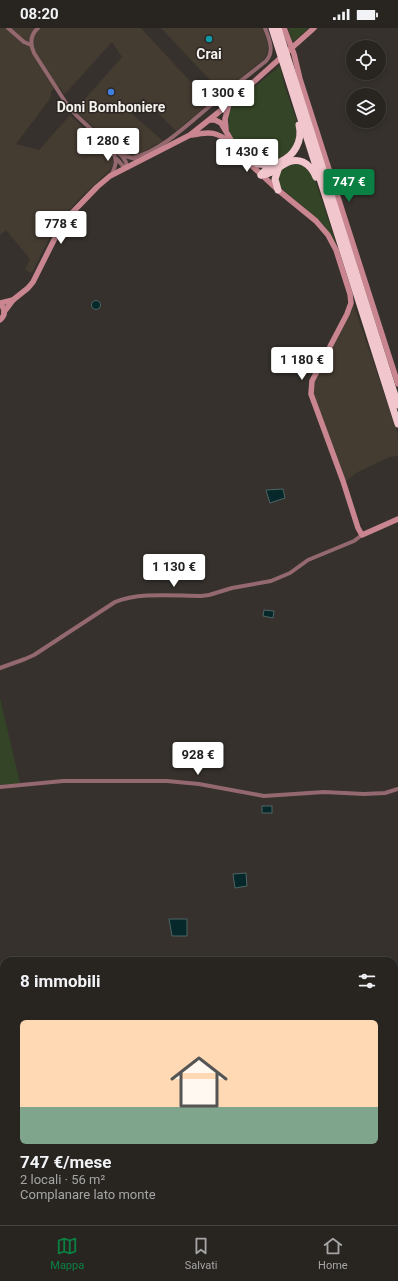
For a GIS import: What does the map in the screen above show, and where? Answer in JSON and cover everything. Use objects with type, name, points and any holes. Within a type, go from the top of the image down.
[{"type":"highway","points":[[272,28],[398,424]]},
{"type":"highway","points":[[278,28],[398,405]]},
{"type":"highway","points":[[278,190],[275,178],[277,166],[290,155],[297,146],[300,136],[300,129],[290,84]]},
{"type":"highway","points":[[246,159],[260,164],[277,166]]},
{"type":"highway","points":[[261,175],[265,170],[295,160],[311,167],[334,222]]},
{"type":"street","points":[[8,28],[24,42],[31,45]]},
{"type":"street","points":[[38,28],[35,30],[31,38],[31,45],[34,53],[73,111],[111,148],[121,155],[126,162],[127,168]]},
{"type":"street","points":[[133,158],[140,156],[171,139],[266,61],[270,55],[271,48],[265,28]]},
{"type":"street","points":[[284,28],[294,54],[300,79],[398,384]]},
{"type":"street","points":[[0,320],[13,300],[33,282],[61,226],[88,195],[110,176],[190,135],[229,104],[314,28]]},
{"type":"street","points":[[226,129],[225,119],[229,104]]},
{"type":"street","points":[[210,120],[220,122],[226,129],[234,145]]},
{"type":"street","points":[[210,120],[210,126],[213,132]]},
{"type":"street","points":[[190,135],[213,132],[234,145],[261,175],[316,221],[329,236],[336,250],[351,301],[348,311],[312,381],[310,391],[343,481],[358,528],[362,535]]},
{"type":"street","points":[[111,148],[122,165],[127,168]]},
{"type":"street","points":[[121,155],[142,160]]},
{"type":"street","points":[[110,176],[115,166],[116,157]]},
{"type":"street","points":[[4,312],[0,303],[13,300]]},
{"type":"street","points":[[0,668],[25,660],[34,655],[115,602],[136,596],[209,595],[232,588],[271,581],[290,573],[313,557],[354,541],[362,535],[398,519]]},
{"type":"street","points":[[0,788],[63,781],[167,781],[199,784],[264,796],[324,792],[364,794],[385,793],[398,789]]},
{"type":"shaded area","points":[[0,28],[141,28],[210,103],[176,131],[143,98],[130,112],[163,141],[133,156],[127,155],[118,150],[75,110],[122,57],[112,42],[65,94],[58,86],[51,91],[49,100],[16,144],[39,150],[70,115],[112,155],[113,164],[110,170],[78,200],[55,227],[32,273],[25,270],[30,259],[6,230],[0,235]]},
{"type":"shaded area","points":[[161,28],[263,28],[268,45],[268,52],[264,59],[222,93]]},
{"type":"shaded area","points":[[353,303],[398,434],[398,456],[389,457],[356,473],[345,482],[314,396],[314,382],[352,310]]},
{"type":"green space","points":[[288,28],[309,28],[293,42]]},
{"type":"green space","points":[[280,66],[284,84],[298,125],[298,136],[292,150],[276,162],[258,162],[252,158],[231,136],[228,118],[234,104]]},
{"type":"green space","points":[[297,163],[307,167],[314,177],[337,246],[332,236],[322,223],[279,186],[278,180],[281,169]]},
{"type":"green space","points":[[0,698],[20,783],[0,785]]},
{"type":"water","points":[[96,300],[101,305],[96,310],[91,305]]},
{"type":"water","points":[[283,489],[285,498],[270,503],[266,490]]},
{"type":"water","points":[[264,610],[274,611],[273,618],[263,616]]},
{"type":"water","points":[[262,806],[272,806],[272,813],[262,813]]},
{"type":"water","points":[[246,873],[247,886],[235,888],[233,874]]},
{"type":"water","points":[[169,919],[187,919],[187,936],[172,936]]},
{"type":"place","name":"Crai","points":[[209,39]]},
{"type":"place","name":"Doni Bomboniere","points":[[111,92]]}]
